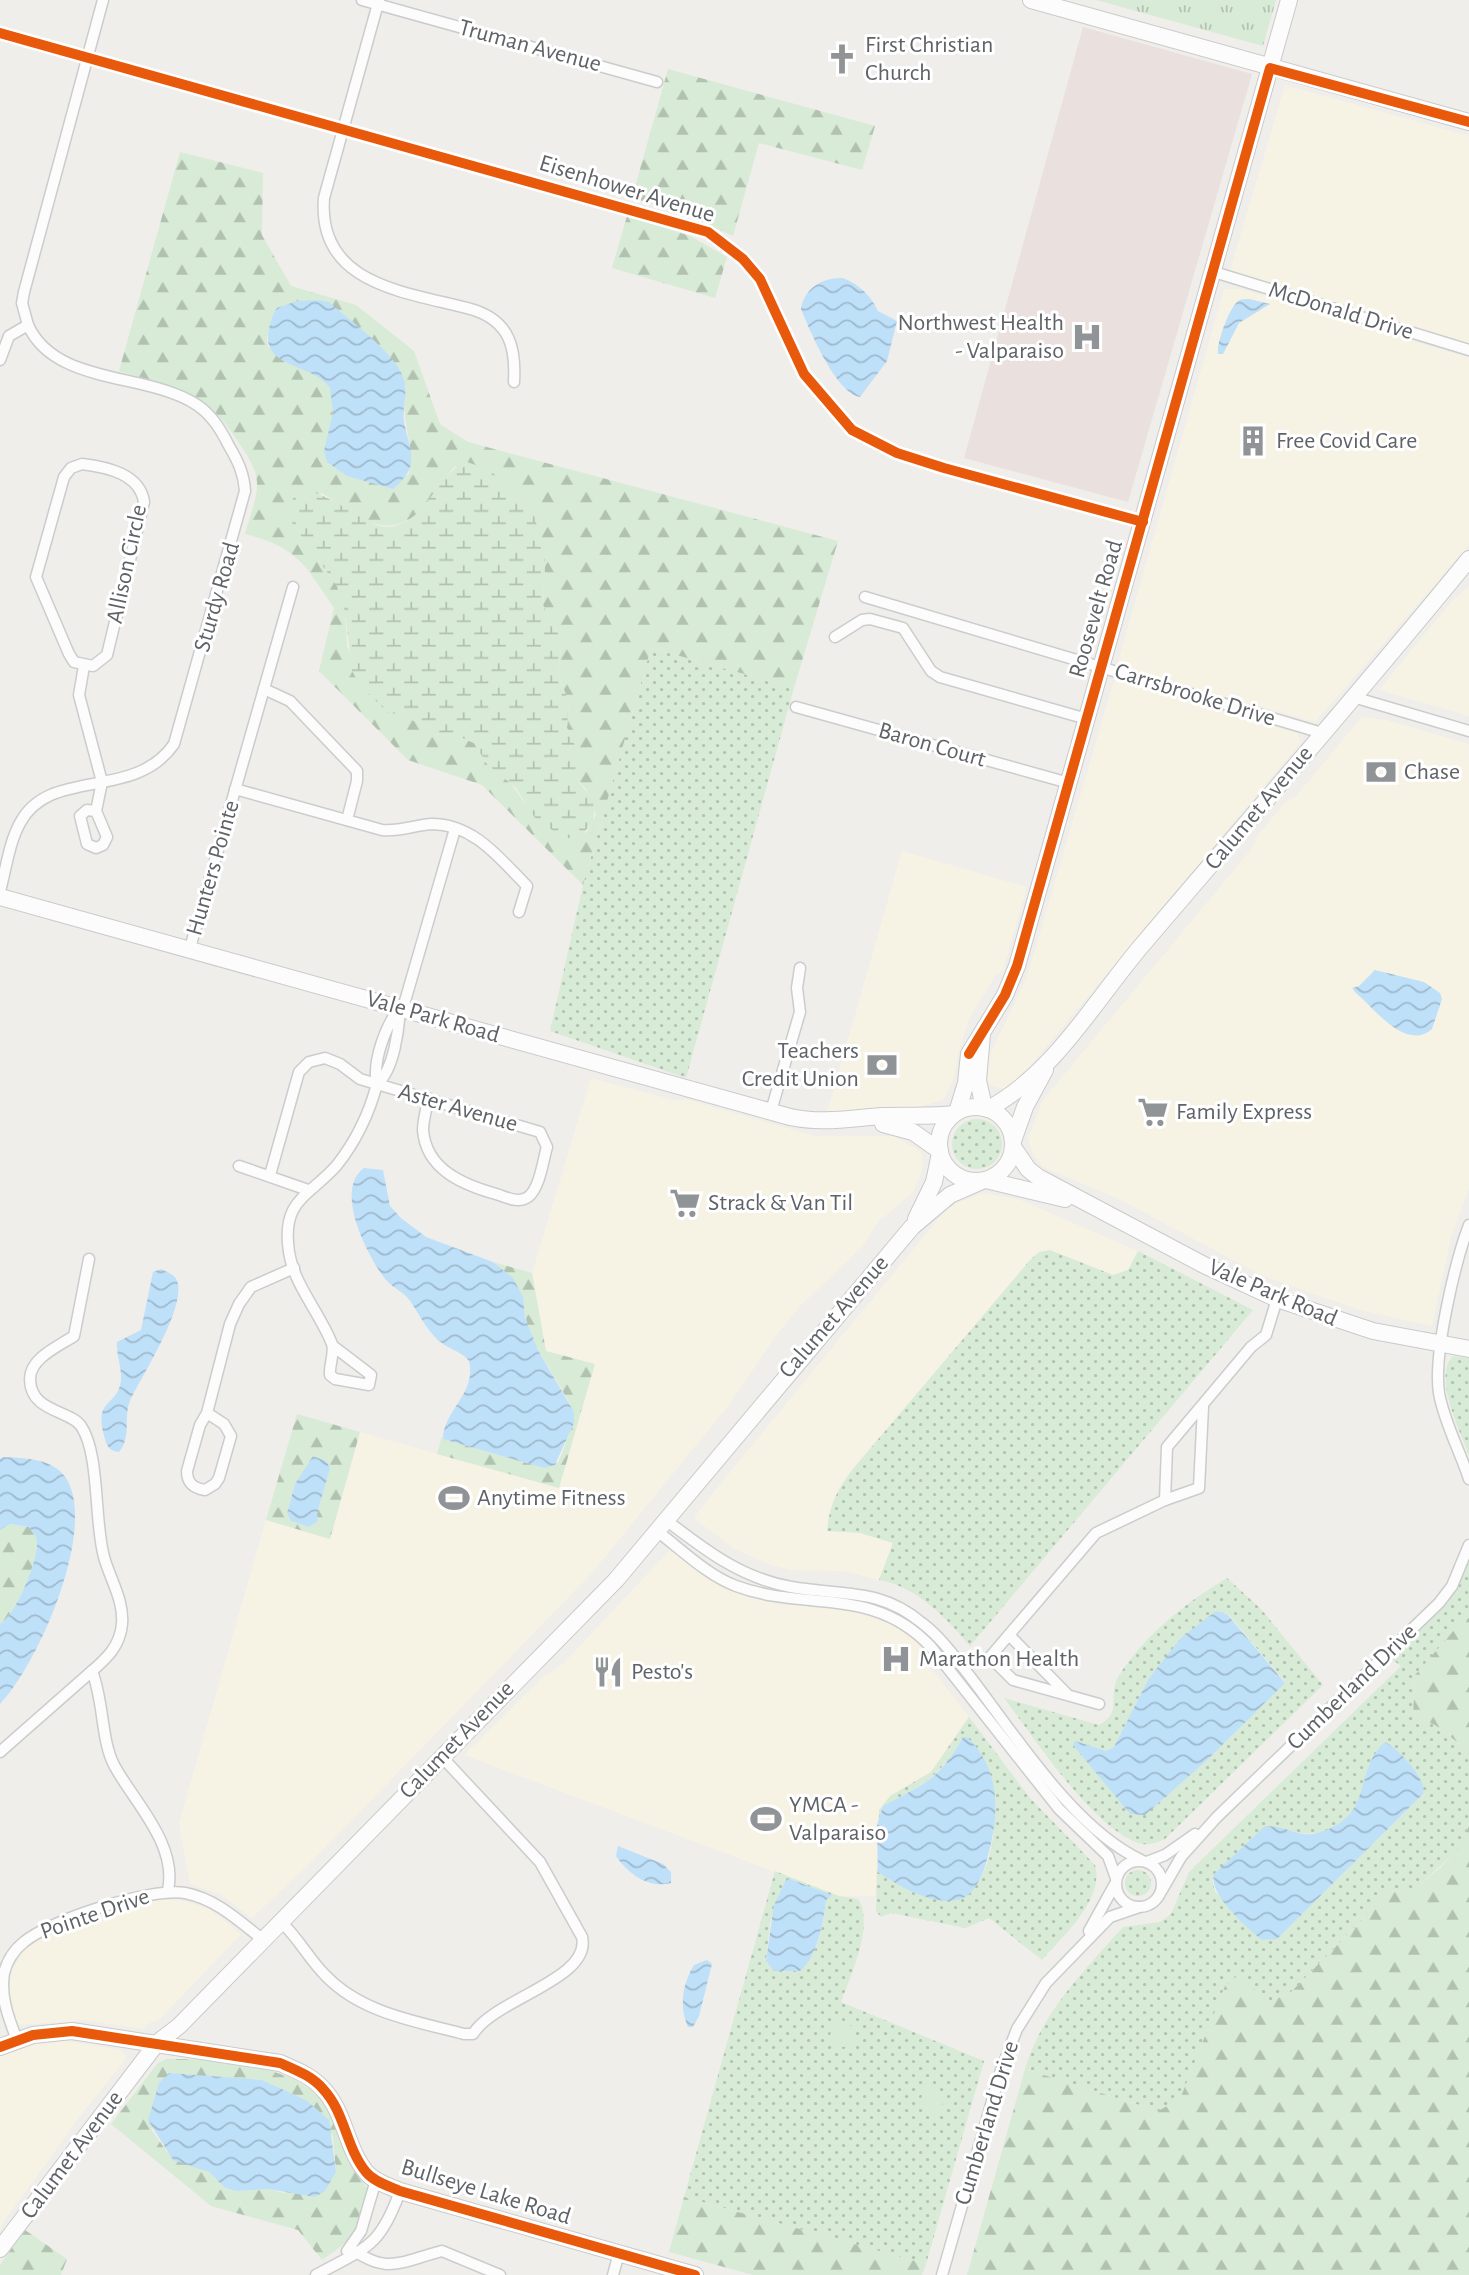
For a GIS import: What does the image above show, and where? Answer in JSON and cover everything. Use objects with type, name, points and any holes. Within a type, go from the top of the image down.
[{"type":"main road","points":[[1031,0],[1469,122]]},
{"type":"main road","name":"Roosevelt Road","points":[[956,1113],[966,1083],[969,1054],[1015,971],[1289,0]]},
{"type":"main road","name":"Calumet Avenue","points":[[986,1108],[1012,1095],[1052,1057],[1139,949],[1469,559]]},
{"type":"main road","name":"Vale Park Road","points":[[0,897],[771,1111],[820,1121],[924,1118],[956,1113]]},
{"type":"main road","name":"Roosevelt Road","points":[[982,1034],[978,1080],[986,1108]]},
{"type":"main road","name":"Calumet Avenue","points":[[1013,1144],[1025,1107],[1052,1057]]},
{"type":"main road","points":[[986,1108],[1003,1120],[1013,1144],[1004,1168],[984,1181],[955,1174],[940,1152],[943,1127],[956,1113],[986,1108]]},
{"type":"main road","name":"Vale Park Road","points":[[867,1118],[913,1132],[940,1152]]},
{"type":"main road","name":"Vale Park Road","points":[[1013,1144],[1035,1175],[1204,1265],[1278,1299],[1339,1322],[1469,1349]]},
{"type":"main road","name":"Calumet Avenue","points":[[912,1227],[934,1182],[940,1152]]},
{"type":"main road","name":"Calumet Avenue","points":[[0,2249],[158,2043],[179,2026],[615,1580],[724,1447],[912,1227],[950,1195],[984,1181]]},
{"type":"main road","name":"Vale Park Road","points":[[984,1181],[1089,1205]]},
{"type":"main road","name":"Bullseye Lake Road","points":[[0,2047],[42,2034],[72,2031],[250,2056],[281,2063],[302,2073],[325,2090],[341,2117],[359,2160],[376,2180],[400,2191],[695,2275]]},
{"type":"street","points":[[0,360],[9,336],[28,326],[23,298],[103,0]]},
{"type":"street","name":"Truman Avenue","points":[[362,0],[378,2],[657,82]]},
{"type":"street","points":[[378,2],[324,198],[324,225],[333,248],[352,270],[374,282],[474,310],[492,318],[508,334],[513,346],[514,382]]},
{"type":"street","name":"Eisenhower Avenue","points":[[0,33],[708,232],[743,259],[760,279],[804,374],[822,398],[858,434],[897,453],[944,468],[1143,522]]},
{"type":"street","name":"McDonald Drive","points":[[1214,272],[1469,350]]},
{"type":"street","name":"Sturdy Road","points":[[0,891],[15,836],[29,810],[54,793],[153,768],[174,744],[244,504],[244,477],[219,427],[199,406],[174,395],[59,360],[39,344],[28,326]]},
{"type":"street","name":"Allison Circle","points":[[82,464],[131,479],[141,489],[144,502],[107,655],[93,666],[84,666],[74,662],[69,654],[36,577],[64,477],[71,468],[82,464]]},
{"type":"street","name":"Hunters Pointe","points":[[190,948],[293,587]]},
{"type":"street","name":"Carrsbrooke Drive","points":[[865,597],[1322,733]]},
{"type":"street","points":[[835,637],[862,620],[894,625],[909,633],[931,671],[940,677],[1087,719]]},
{"type":"street","points":[[84,666],[79,687],[80,704],[102,782],[96,811]]},
{"type":"street","points":[[264,689],[290,701],[356,771],[357,781],[347,820]]},
{"type":"street","points":[[1353,697],[1469,731]]},
{"type":"street","name":"Baron Court","points":[[796,707],[1069,783]]},
{"type":"street","name":"Hunters Pointe","points":[[235,789],[392,831],[432,824],[455,829],[484,842],[527,886],[519,912]]},
{"type":"street","points":[[333,1346],[289,1253],[288,1228],[292,1208],[334,1168],[348,1151],[363,1125],[377,1084],[374,1074],[390,1020],[402,1008],[455,829]]},
{"type":"street","points":[[771,1111],[800,1012],[796,988],[800,968]]},
{"type":"street","name":"Aster Avenue","points":[[270,1175],[299,1072],[306,1064],[320,1058],[330,1059],[355,1077],[428,1098],[540,1132],[547,1147],[534,1188],[528,1197],[517,1200],[468,1186],[445,1171],[428,1148],[423,1130],[428,1098]]},
{"type":"street","points":[[239,1166],[308,1190]]},
{"type":"street","points":[[1469,1225],[1452,1279],[1438,1378],[1440,1396],[1469,1479]]},
{"type":"street","points":[[0,1752],[109,1656],[120,1636],[122,1610],[104,1557],[96,1515],[90,1441],[79,1423],[59,1415],[41,1402],[32,1391],[29,1376],[38,1360],[74,1336],[89,1259]]},
{"type":"street","points":[[207,1413],[225,1424],[231,1436],[219,1478],[215,1485],[205,1490],[192,1486],[187,1471],[200,1424],[207,1413],[230,1324],[251,1287],[294,1268]]},
{"type":"street","points":[[1165,1500],[1167,1447],[1251,1347],[1266,1335],[1278,1299]]},
{"type":"street","points":[[1099,1704],[1013,1680],[990,1657],[1096,1533],[1165,1500],[1199,1488],[1203,1407]]},
{"type":"street","points":[[662,1525],[737,1570],[791,1587],[872,1596],[921,1621],[945,1646],[1069,1803],[1112,1845],[1144,1861],[1161,1875],[1162,1890],[1153,1903],[1139,1907],[1123,1902],[1108,1856],[1059,1809],[931,1647],[914,1631],[886,1614],[862,1605],[776,1596],[736,1586],[702,1566],[662,1525]]},
{"type":"street","name":"Cumberland Drive","points":[[1162,1890],[1181,1857],[1217,1817],[1439,1602],[1457,1576],[1469,1545]]},
{"type":"street","points":[[1009,1635],[1067,1694]]},
{"type":"street","points":[[92,1671],[100,1694],[110,1756],[157,1833],[170,1878],[168,1890]]},
{"type":"street","points":[[280,1921],[301,1942],[324,1974],[345,1994],[393,2015],[464,2034],[473,2034],[490,2014],[576,1963],[584,1945],[582,1937],[540,1862],[441,1756]]},
{"type":"street","name":"Cumberland Drive","points":[[1144,1861],[1165,1855],[1217,1817]]},
{"type":"street","points":[[1116,1881],[1123,1866],[1144,1861]]},
{"type":"street","name":"Cumberland Drive","points":[[1078,1948],[1116,1881]]},
{"type":"street","name":"Pointe Drive","points":[[17,2040],[3,2001],[2,1981],[9,1960],[22,1943],[33,1935],[136,1895],[168,1890],[216,1904],[262,1939]]},
{"type":"street","name":"Cumberland Drive","points":[[942,2275],[1001,2070],[1017,2029],[1046,1983],[1110,1916],[1139,1907]]},
{"type":"street","points":[[353,2251],[365,2222],[376,2180]]},
{"type":"street","points":[[318,2274],[380,2235],[400,2191]]},
{"type":"street","points":[[353,2251],[373,2269],[384,2272],[438,2252],[448,2251],[500,2275]]},
{"type":"street","points":[[613,2275],[619,2253]]},
{"type":"shaded area","name":"Northwest Health - Valparaiso","points":[[1083,27],[1252,74],[1128,502],[964,458]]},
{"type":"shaded area","points":[[1285,85],[1469,136],[1469,344],[1230,271]]},
{"type":"shaded area","points":[[1224,289],[1241,289],[1469,358],[1469,545],[1315,722],[1117,666]]},
{"type":"shaded area","points":[[1469,587],[1469,716],[1379,690],[1451,602]]},
{"type":"shaded area","points":[[1114,681],[1297,733],[1301,742],[1019,1079],[1004,1092],[1001,1088],[987,1084],[990,1055],[1027,977]]},
{"type":"shaded area","points":[[1362,717],[1386,720],[1469,744],[1469,1188],[1451,1237],[1432,1326],[1360,1310],[1263,1276],[1123,1201],[1043,1167],[1033,1154],[1028,1138],[1043,1100],[1254,846],[1257,836],[1286,802],[1297,795]]},
{"type":"shaded area","points":[[902,851],[1027,887],[1003,970],[995,976],[969,1019],[959,1049],[954,1078],[943,1100],[921,1106],[921,1112],[827,1113]]},
{"type":"shaded area","points":[[591,1078],[677,1101],[685,1099],[815,1136],[893,1136],[917,1149],[922,1155],[923,1167],[913,1192],[878,1222],[863,1246],[800,1306],[728,1406],[591,1574],[308,1865],[252,1918],[220,1894],[190,1884],[179,1823],[266,1520],[330,1539],[360,1432],[558,1488],[546,1351],[532,1273]]},
{"type":"shaded area","points":[[984,1193],[1020,1200],[1138,1251],[1128,1270],[1113,1275],[1039,1252],[993,1305],[827,1530],[860,1533],[893,1543],[879,1580],[845,1571],[791,1570],[771,1565],[735,1549],[696,1520],[695,1516],[735,1466],[944,1212],[957,1203]]},
{"type":"shaded area","points":[[669,1551],[679,1554],[711,1579],[748,1597],[782,1605],[849,1606],[893,1622],[924,1645],[927,1652],[925,1661],[969,1717],[931,1772],[890,1796],[879,1810],[875,1896],[839,1896],[464,1755],[542,1678],[563,1664]]},
{"type":"shaded area","points":[[159,1899],[184,1901],[210,1909],[241,1934],[160,2019],[145,2025],[144,2029],[85,2020],[17,2025],[8,1989],[13,1968],[24,1950],[43,1937],[121,1906]]},
{"type":"shaded area","points":[[66,2041],[120,2050],[127,2057],[80,2116],[0,2227],[0,2056],[31,2045]]},
{"type":"green space","points":[[1096,0],[1276,0],[1263,46]]},
{"type":"green space","points":[[668,69],[875,126],[862,170],[759,143],[733,236],[682,212],[632,198]]},
{"type":"green space","points":[[180,152],[263,173],[262,235],[291,286],[356,305],[414,351],[440,424],[468,442],[838,541],[794,688],[651,648],[583,885],[482,785],[408,760],[319,671],[334,608],[307,569],[289,552],[263,539],[245,534],[257,481],[252,464],[239,443],[214,411],[188,393],[119,371]],"holes":[[[273,314],[406,386],[404,411],[411,455],[408,476],[331,427],[332,398],[326,382],[268,347],[267,339]],[[455,466],[545,560],[543,605],[562,641],[558,675],[569,702],[567,728],[576,750],[575,777],[586,789],[596,815],[586,833],[524,802],[505,776],[487,764],[474,743],[460,737],[432,734],[415,721],[386,711],[347,647],[345,612],[337,586],[290,520],[322,493],[360,518],[373,523],[399,524],[412,518],[426,506]]]},
{"type":"green space","points":[[627,216],[690,236],[727,257],[715,298],[612,268]]},
{"type":"green space","points":[[467,462],[490,470],[534,514],[545,560],[543,605],[562,641],[558,675],[569,702],[567,728],[577,750],[575,777],[595,803],[593,822],[577,840],[561,836],[535,818],[516,788],[487,764],[474,743],[460,737],[432,734],[415,721],[386,711],[360,685],[352,671],[345,612],[337,586],[290,520],[292,501],[300,492],[312,492],[373,524],[385,527],[399,525],[421,510],[446,477]]},
{"type":"green space","points":[[651,648],[794,688],[686,1078],[550,1031],[583,885]]},
{"type":"green space","points":[[967,1120],[987,1120],[1001,1134],[1001,1154],[987,1168],[967,1168],[953,1154],[953,1134]]},
{"type":"green space","points":[[1050,1250],[1113,1275],[1128,1270],[1138,1251],[1253,1310],[970,1646],[941,1615],[919,1597],[906,1589],[879,1580],[893,1543],[860,1533],[827,1531],[830,1514],[838,1491],[852,1470],[1030,1260],[1039,1252]]},
{"type":"green space","points":[[493,1262],[532,1273],[546,1351],[595,1364],[559,1488],[437,1454],[442,1436],[443,1439],[544,1468],[558,1462],[570,1430],[574,1412],[533,1339],[517,1292],[503,1271]]},
{"type":"green space","points":[[1453,1356],[1469,1358],[1469,1455],[1447,1390],[1447,1365]]},
{"type":"green space","points":[[297,1414],[360,1432],[330,1539],[266,1520]],"holes":[[[324,1489],[317,1514],[309,1527],[292,1521],[287,1514],[291,1498]]]},
{"type":"green space","points":[[10,1524],[29,1527],[37,1542],[34,1562],[19,1599],[0,1624],[0,1530]]},
{"type":"green space","points":[[1469,1561],[1469,1618],[1463,1621],[1415,1675],[1413,1715],[1435,1725],[1469,1751],[1469,1824],[1460,1848],[1415,1889],[1389,1892],[1291,1992],[1268,2002],[1225,1986],[1181,2099],[1158,2111],[1025,2069],[1032,2048],[1053,2011],[1123,1927],[1160,1922],[1171,1914],[1189,1872],[1401,1666],[1390,1658],[1435,1613]],"holes":[[[1371,1761],[1423,1794],[1277,1939],[1215,1892],[1212,1880],[1271,1826],[1311,1834],[1327,1831],[1340,1824],[1359,1800]]]},
{"type":"green space","points":[[1227,1578],[1261,1609],[1323,1685],[1165,1839],[1149,1844],[1139,1843],[1121,1834],[1084,1801],[1065,1780],[1004,1698],[1099,1725],[1112,1713],[1116,1682],[1139,1649],[1174,1615]],"holes":[[[1216,1611],[1228,1614],[1285,1682],[1205,1762],[1145,1814],[1076,1742],[1106,1751],[1114,1747],[1149,1678]]]},
{"type":"green space","points":[[1469,1618],[1469,1751],[1435,1725],[1413,1715],[1415,1675],[1463,1620]]},
{"type":"green space","points":[[969,1717],[1030,1798],[1095,1865],[1094,1891],[1088,1904],[1042,1960],[989,1918],[966,1928],[891,1913],[881,1917],[876,1911],[878,1855],[878,1872],[903,1887],[935,1899],[953,1900],[970,1892],[982,1875],[990,1852],[994,1825],[993,1798],[988,1772],[978,1751],[963,1737],[947,1761],[929,1779],[883,1806],[879,1820],[879,1810],[890,1796],[931,1772]]},
{"type":"green space","points":[[1469,1824],[1469,2275],[967,2275],[1025,2069],[1158,2111],[1180,2099],[1225,1986],[1239,1974],[1268,2002],[1291,1992],[1389,1892],[1415,1889],[1441,1867],[1460,1847]]},
{"type":"green space","points":[[1138,1870],[1147,1874],[1151,1883],[1147,1892],[1138,1896],[1129,1892],[1125,1883],[1129,1874]]},
{"type":"green space","points":[[775,1871],[839,1896],[858,1899],[863,1910],[862,1936],[855,1965],[841,2002],[984,2061],[926,2264],[684,2197]],"holes":[[[785,1885],[826,1900],[816,1948],[806,1965],[800,1971],[774,1971],[766,1961],[770,1923]]]},
{"type":"green space","points":[[832,2023],[855,2026],[852,2048],[829,2045]]},
{"type":"green space","points":[[166,2059],[231,2062],[278,2073],[316,2093],[335,2118],[355,2169],[368,2189],[358,2223],[343,2245],[322,2260],[298,2230],[211,2206],[111,2124],[157,2064]],"holes":[[[262,2080],[306,2100],[333,2136],[336,2172],[284,2193],[268,2189],[237,2191],[225,2188],[209,2172],[167,2152],[151,2129]]]},
{"type":"green space","points":[[925,2087],[946,2094],[939,2115],[918,2108]]},
{"type":"green space","points":[[684,2197],[926,2264],[922,2275],[753,2275],[669,2252]]},
{"type":"green space","points":[[25,2230],[67,2259],[61,2275],[0,2275],[0,2265]]},
{"type":"water","points":[[843,278],[864,292],[878,311],[897,321],[887,361],[860,397],[842,385],[833,373],[801,309],[806,295],[816,285],[828,279]]},
{"type":"water","points":[[1242,299],[1270,304],[1239,323],[1223,354],[1218,354],[1221,335],[1234,305]]},
{"type":"water","points":[[297,301],[329,302],[361,329],[385,351],[402,373],[405,384],[404,421],[411,461],[407,474],[393,489],[347,476],[327,462],[324,451],[333,412],[330,388],[322,380],[280,359],[272,352],[268,342],[269,329],[277,308]]},
{"type":"water","points":[[1375,970],[1424,982],[1440,993],[1442,999],[1432,1029],[1422,1035],[1401,1032],[1356,993],[1352,988],[1359,986]]},
{"type":"water","points":[[364,1168],[383,1170],[390,1206],[426,1237],[493,1262],[513,1278],[523,1297],[525,1318],[538,1350],[574,1412],[574,1423],[555,1465],[544,1468],[443,1439],[448,1420],[468,1383],[469,1361],[433,1335],[408,1298],[386,1280],[371,1256],[357,1224],[353,1207],[355,1178]]},
{"type":"water","points":[[161,1269],[175,1277],[178,1288],[177,1303],[163,1339],[130,1401],[123,1446],[119,1452],[111,1450],[102,1426],[102,1416],[107,1404],[119,1389],[121,1380],[117,1342],[141,1330],[153,1272]]},
{"type":"water","points":[[313,1456],[326,1461],[330,1468],[317,1514],[318,1521],[309,1527],[291,1521],[287,1513],[295,1484]]},
{"type":"water","points":[[0,1459],[37,1460],[60,1471],[66,1478],[74,1500],[75,1529],[69,1561],[46,1629],[31,1659],[0,1704],[0,1624],[13,1610],[25,1587],[34,1562],[37,1542],[29,1527],[10,1524],[0,1530]]},
{"type":"water","points":[[1216,1611],[1227,1614],[1285,1683],[1205,1762],[1145,1815],[1130,1814],[1073,1745],[1075,1741],[1106,1751],[1114,1747],[1149,1678],[1181,1638]]},
{"type":"water","points":[[963,1737],[967,1737],[979,1750],[992,1780],[995,1796],[994,1830],[985,1867],[975,1888],[963,1898],[942,1901],[907,1889],[878,1872],[877,1825],[883,1806],[938,1772]]},
{"type":"water","points":[[1385,1742],[1404,1757],[1417,1773],[1423,1794],[1277,1939],[1262,1940],[1223,1901],[1214,1882],[1214,1874],[1264,1827],[1310,1834],[1336,1826],[1356,1805],[1369,1766]]},
{"type":"water","points":[[618,1846],[663,1864],[671,1872],[671,1883],[655,1884],[633,1874],[616,1856]]},
{"type":"water","points":[[787,1878],[832,1895],[826,1900],[819,1938],[806,1965],[800,1971],[774,1971],[766,1961],[774,1905]]},
{"type":"water","points":[[707,1960],[712,1964],[699,2016],[693,2027],[688,2027],[683,2011],[684,1988],[694,1965]]},
{"type":"water","points":[[169,2073],[262,2080],[306,2100],[329,2120],[336,2172],[325,2191],[315,2197],[268,2189],[237,2191],[225,2188],[209,2172],[173,2160],[148,2120],[159,2083]]},
{"type":"cycle path","points":[[0,33],[708,232],[743,259],[760,279],[804,374],[852,430],[897,453],[944,468],[1143,522]]},
{"type":"cycle path","points":[[969,1054],[1005,995],[1017,966],[1270,68],[1469,122]]},
{"type":"cycle path","points":[[0,2047],[33,2035],[72,2031],[280,2063],[319,2084],[336,2108],[359,2162],[377,2181],[400,2191],[695,2275]]},
{"type":"place","name":"First Christian Church","points":[[842,59]]},
{"type":"place","name":"Northwest Health - Valparaiso","points":[[1087,337]]},
{"type":"place","name":"Free Covid Care","points":[[1253,441]]},
{"type":"place","name":"Chase","points":[[1381,772]]},
{"type":"place","name":"Teachers Credit Union","points":[[882,1065]]},
{"type":"place","name":"Family Express","points":[[1153,1112]]},
{"type":"place","name":"Strack & Van Til","points":[[685,1203]]},
{"type":"place","name":"Anytime Fitness","points":[[454,1498]]},
{"type":"place","name":"Marathon Health","points":[[896,1659]]},
{"type":"place","name":"Pesto's","points":[[608,1672]]},
{"type":"place","name":"YMCA - Valparaiso","points":[[766,1819]]}]
